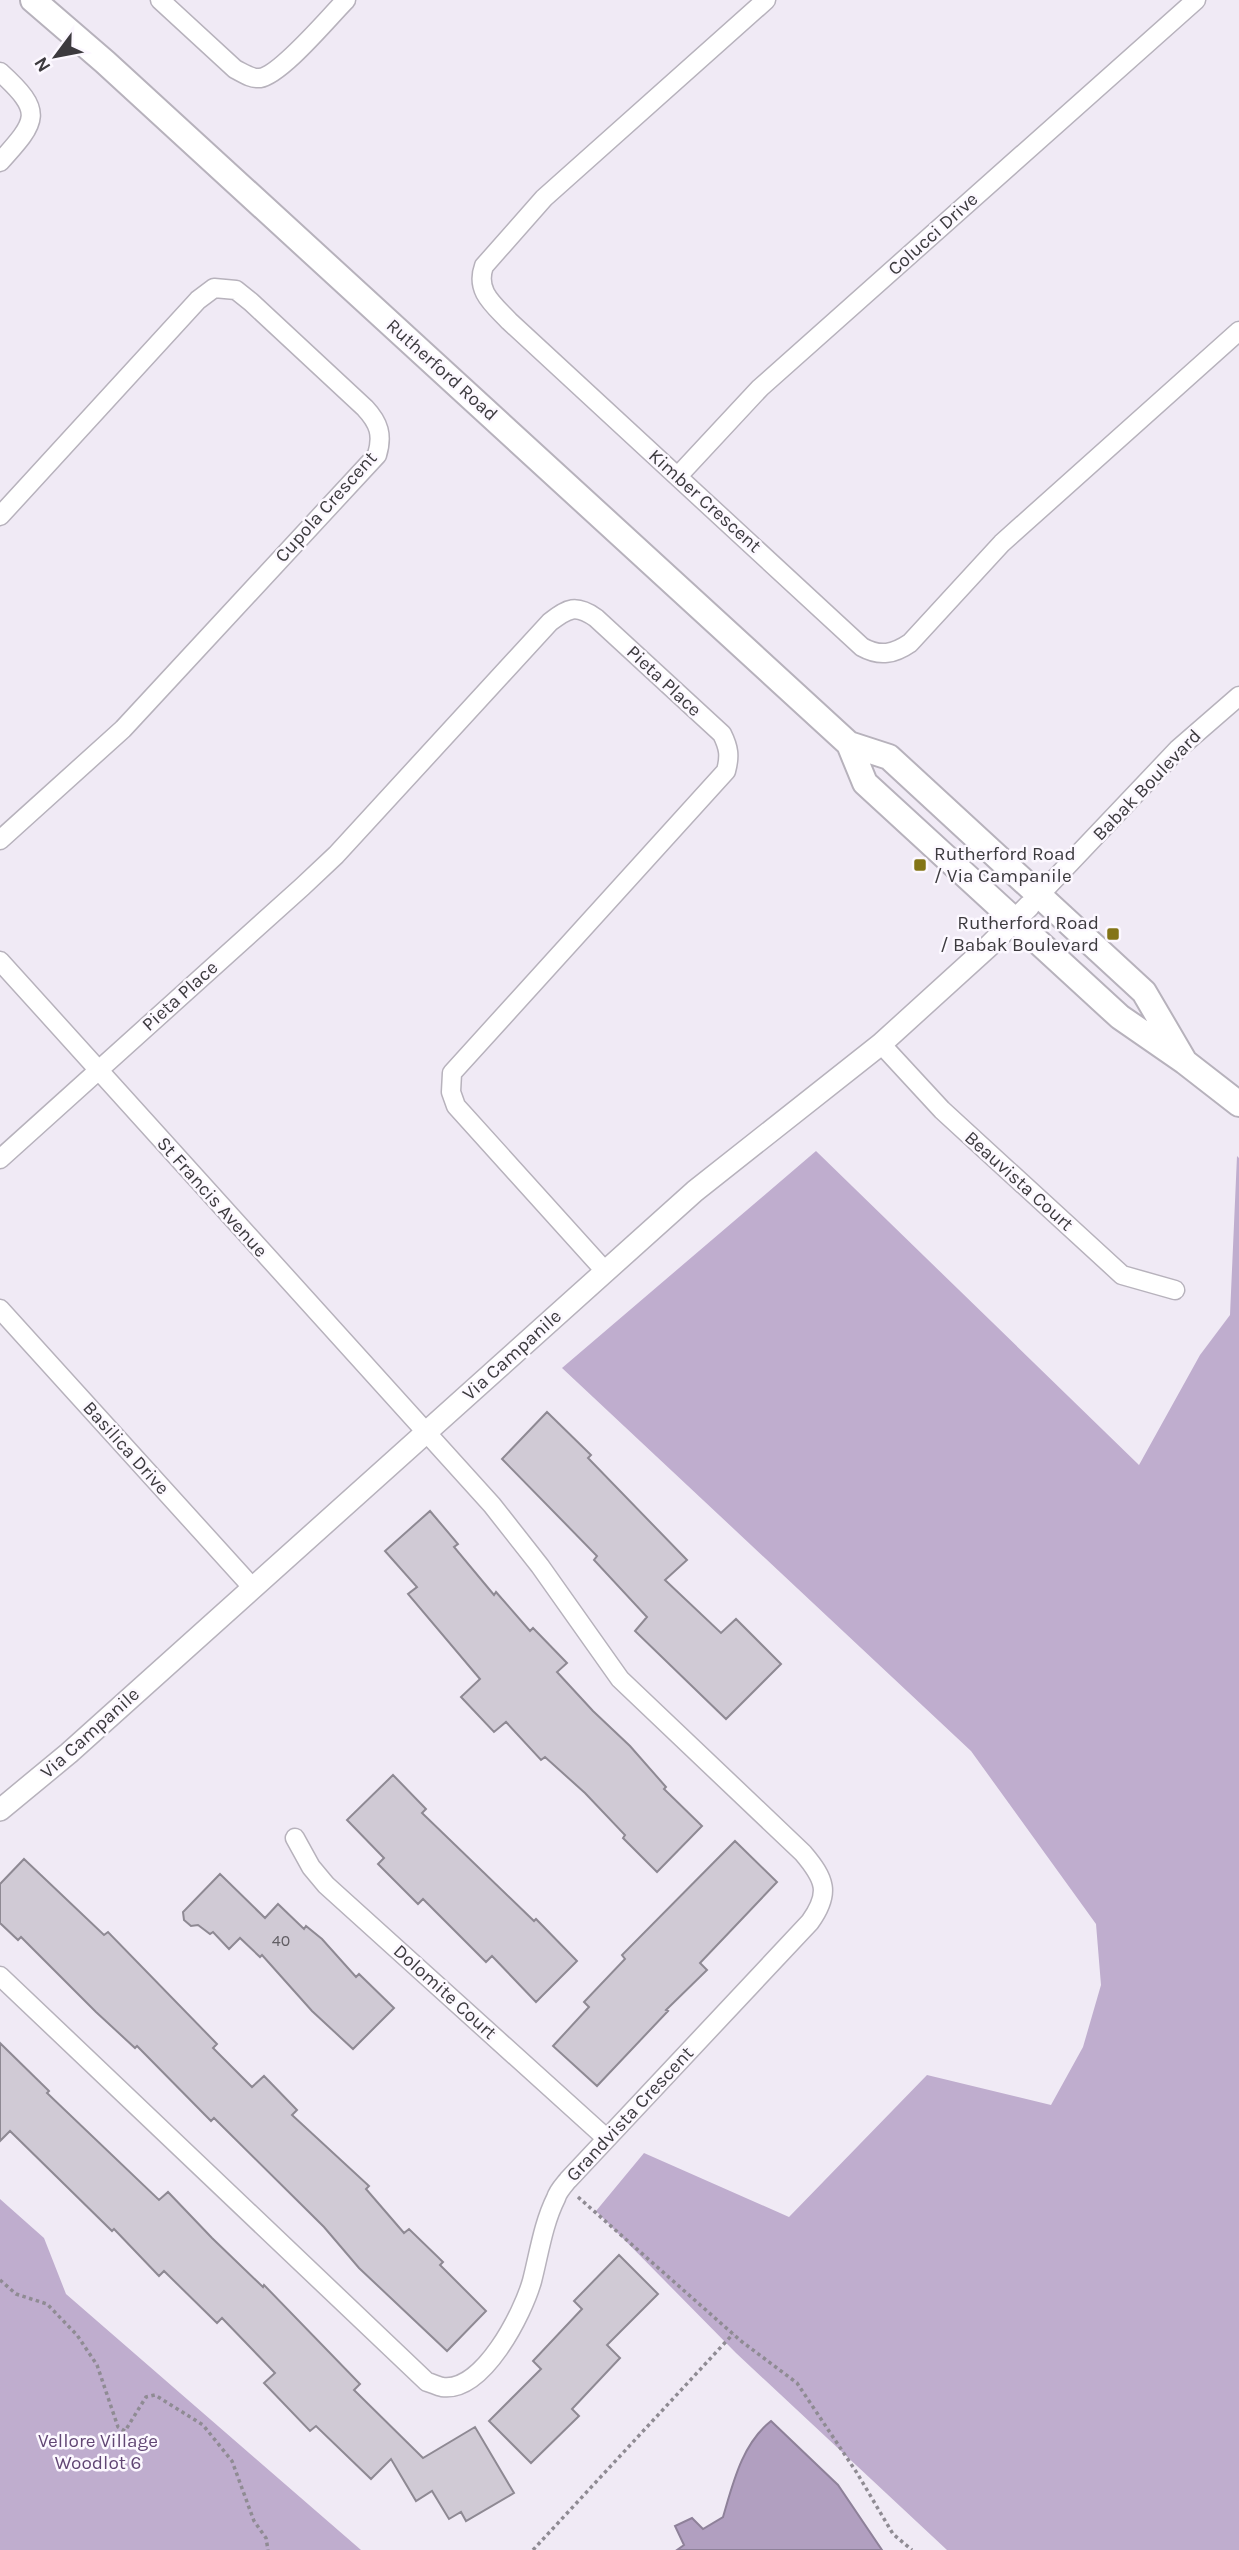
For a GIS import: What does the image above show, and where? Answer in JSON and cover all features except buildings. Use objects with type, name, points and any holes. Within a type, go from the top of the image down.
[{"type":"main road","name":"Rutherford Road","points":[[33,0],[135,89],[849,744],[889,757],[1028,907],[1120,1017],[1239,1104]]},
{"type":"main road","name":"Rutherford Road","points":[[849,744],[865,783],[1144,992],[1185,1062]]},
{"type":"street","points":[[160,0],[235,68],[249,77],[261,78],[275,71],[346,0]]},
{"type":"street","name":"Kimber Crescent","points":[[766,0],[544,198],[484,266],[479,279],[484,292],[509,321],[862,647],[873,653],[898,651],[918,634],[1002,543],[1239,331]]},
{"type":"street","name":"Colucci Drive","points":[[678,476],[760,388],[1196,0]]},
{"type":"street","points":[[0,72],[22,92],[32,111],[30,127],[0,162]]},
{"type":"street","name":"Cupola Crescent","points":[[0,516],[198,300],[214,288],[236,290],[251,302],[376,419],[380,432],[377,455],[179,670],[123,729],[0,840]]},
{"type":"street","name":"Pieta Place","points":[[98,1070],[336,855],[550,622],[574,608],[585,610],[722,734],[728,746],[726,771],[462,1059],[452,1073],[450,1092],[456,1106],[475,1128],[605,1271]]},
{"type":"street","name":"Babak Boulevard","points":[[1028,907],[1178,749],[1239,696]]},
{"type":"street","name":"Via Campanile","points":[[0,1810],[69,1754],[425,1432],[729,1163],[881,1044],[1028,907]]},
{"type":"street","name":"St Francis Avenue","points":[[0,961],[425,1432]]},
{"type":"street","name":"Beauvista Court","points":[[881,1044],[942,1110],[1122,1275],[1175,1290]]},
{"type":"street","points":[[0,1159],[98,1070]]},
{"type":"street","name":"Basilica Drive","points":[[0,1309],[252,1587]]},
{"type":"street","name":"Grandvista Crescent","points":[[0,1976],[427,2382],[444,2387],[460,2384],[474,2376],[495,2354],[517,2318],[531,2283],[556,2197],[568,2180],[810,1922],[820,1907],[825,1890],[816,1868],[803,1853],[620,1679],[510,1527],[425,1432]]},
{"type":"street","name":"Dolomite Court","points":[[295,1838],[311,1867],[326,1885],[606,2138]]},
{"type":"path","points":[[576,2196],[733,2334],[797,2383],[857,2473],[893,2535],[912,2550]]},
{"type":"path","points":[[0,2280],[16,2294],[47,2304],[77,2335],[97,2365],[118,2427],[125,2431],[146,2397],[155,2395],[203,2425],[232,2461],[254,2521],[266,2538],[268,2550]]},
{"type":"path","points":[[533,2550],[733,2334]]},
{"type":"green space","points":[[816,1151],[1139,1465],[1200,1355],[1230,1315],[1237,1156],[1239,1158],[1239,2550],[947,2550],[736,2353],[596,2211],[644,2153],[789,2217],[927,2075],[1051,2105],[1083,2047],[1101,1985],[1096,1924],[971,1751],[562,1368]]},
{"type":"green space","name":"Vellore Village Woodlot 6","points":[[0,2199],[44,2238],[66,2294],[361,2550],[0,2550]]},
{"type":"shaded area","points":[[771,2421],[838,2485],[882,2550],[677,2550],[684,2545],[675,2526],[692,2518],[703,2529],[723,2517],[746,2453],[761,2430]]},
{"type":"place","name":"Rutherford Road / Via Campanile","points":[[920,865]]},
{"type":"place","name":"Rutherford Road / Babak Boulevard","points":[[1113,934]]}]
